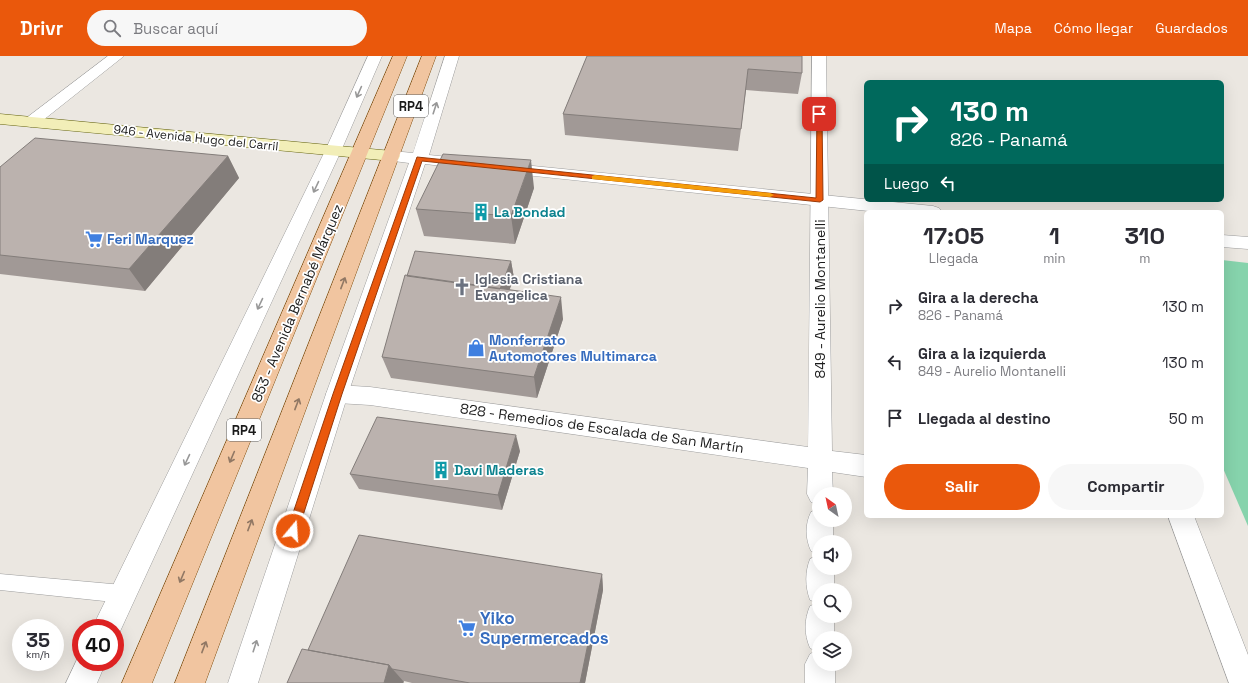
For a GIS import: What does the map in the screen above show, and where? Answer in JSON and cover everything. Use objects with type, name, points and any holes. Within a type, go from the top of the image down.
[{"type":"main road","name":"853 - Avenida Bernabé Márquez","points":[[137,683],[400,56]]},
{"type":"main road","name":"RP4","points":[[190,683],[392,156],[428,56]]},
{"type":"main road","name":"946 - Avenida Hugo del Carril","points":[[0,119],[392,156]]},
{"type":"street","points":[[30,122],[117,56]]},
{"type":"street","name":"853 - Avenida Bernabé Márquez","points":[[111,619],[333,151],[375,56]]},
{"type":"street","points":[[243,683],[337,394],[419,159],[452,56]]},
{"type":"street","name":"849 - Aurelio Montanelli","points":[[819,56],[820,487]]},
{"type":"street","points":[[392,156],[915,210]]},
{"type":"street","points":[[1224,241],[1248,243]]},
{"type":"street","name":"828 - Remedios de Escalada de San Martín","points":[[337,394],[370,396],[864,466]]},
{"type":"street","points":[[1182,518],[1244,683]]},
{"type":"street","points":[[81,683],[87,671]]},
{"type":"street","points":[[820,671],[820,683]]},
{"type":"lane","points":[[0,582],[123,594]]},
{"type":"green space","points":[[1224,260],[1248,263],[1248,526],[1224,471]]},
{"type":"building","points":[[587,56],[802,56],[802,73],[748,69],[741,129],[563,114]]},
{"type":"building","name":"Feri Marquez","points":[[35,138],[228,156],[129,269],[0,255],[0,167]]},
{"type":"building","points":[[443,154],[531,160],[511,216],[416,209]]},
{"type":"building","points":[[415,251],[511,261],[500,289],[407,276]]},
{"type":"building","name":"Monferrato Automotores Multimarca","points":[[405,275],[561,297],[534,377],[382,357]]},
{"type":"building","name":"Davi Maderas","points":[[377,417],[516,435],[498,495],[350,474]]},
{"type":"building","name":"Yiko Supermercados","points":[[359,535],[602,574],[580,683],[470,683],[392,669],[389,665],[308,650]]},
{"type":"building","points":[[302,649],[389,665],[384,683],[287,683]]},
{"type":"slow traffic","points":[[595,177],[770,195]]},
{"type":"place","name":"La Bondad","points":[[481,212]]},
{"type":"place","name":"Feri Marquez","points":[[94,239]]},
{"type":"place","name":"Iglesia Cristiana Evangelica","points":[[462,287]]},
{"type":"place","name":"Monferrato Automotores Multimarca","points":[[476,348]]},
{"type":"place","name":"Davi Maderas","points":[[441,470]]},
{"type":"place","name":"Yiko Supermercados","points":[[467,628]]},
{"type":"route","points":[[293,531],[337,394],[419,159],[820,200],[819,114]]}]
